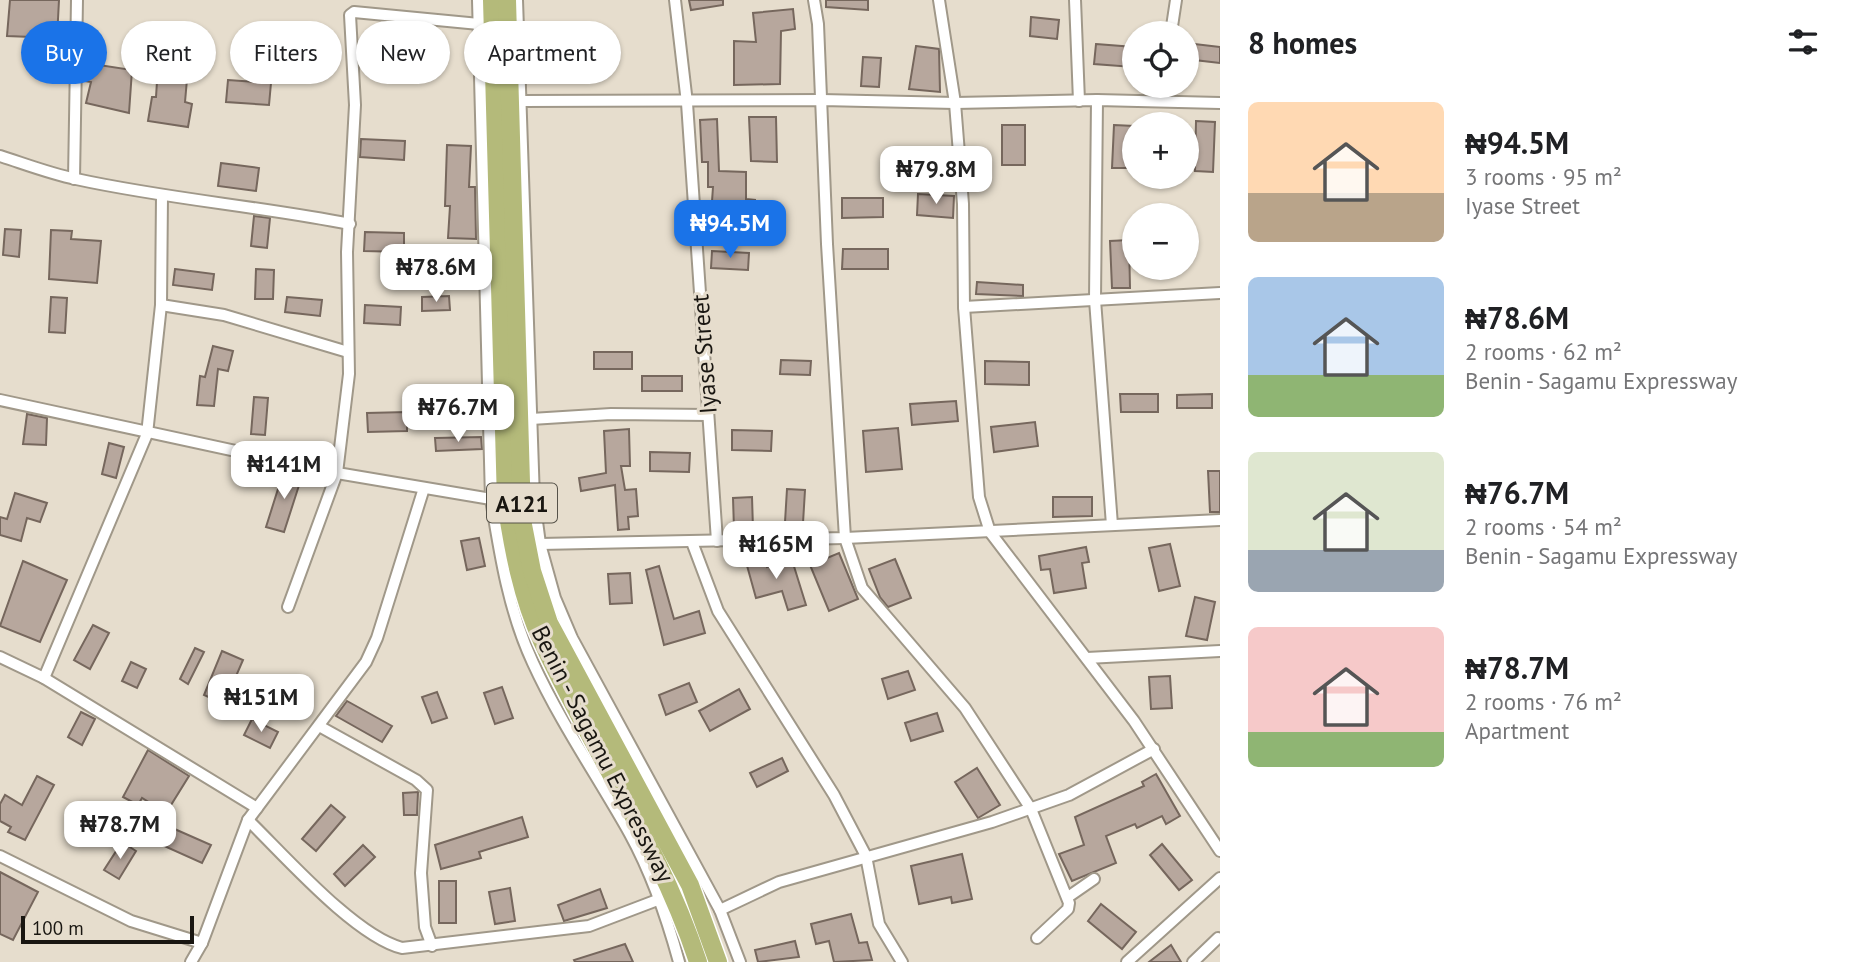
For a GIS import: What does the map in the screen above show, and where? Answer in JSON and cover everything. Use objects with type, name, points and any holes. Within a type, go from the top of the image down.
[{"type":"highway","name":"Benin - Sagamu Expressway","points":[[492,0],[506,502],[512,544],[542,640],[653,850],[681,938],[698,962]]},
{"type":"highway","name":"A121","points":[[507,0],[521,482],[523,526],[532,571],[549,623],[690,885],[719,962]]},
{"type":"street","points":[[75,179],[77,0]]},
{"type":"street","points":[[478,0],[479,21]]},
{"type":"street","points":[[517,0],[534,499],[540,544],[555,598],[572,638],[720,910],[740,962]]},
{"type":"street","name":"Iyase Street","points":[[675,0],[687,103],[717,541]]},
{"type":"street","points":[[814,0],[818,24],[827,244],[845,538],[862,588],[965,708],[1031,809],[1068,897],[1068,909],[1037,938]]},
{"type":"street","points":[[939,0],[955,103],[963,204],[964,307],[979,497],[990,532],[1154,749],[1220,851]]},
{"type":"street","points":[[1075,0],[1079,100]]},
{"type":"street","points":[[1173,21],[1176,0]]},
{"type":"street","points":[[288,607],[337,473],[349,374],[347,253],[355,105],[350,15],[354,12],[464,23]]},
{"type":"street","points":[[481,84],[491,499],[515,620],[533,663],[587,764],[630,835],[681,938],[679,962]]},
{"type":"street","points":[[521,101],[687,103],[822,100],[955,103],[1161,100],[1220,103]]},
{"type":"street","points":[[1097,100],[1095,300],[1112,525]]},
{"type":"street","points":[[0,156],[75,179],[162,196],[275,209],[350,224]]},
{"type":"street","points":[[44,678],[147,434],[161,304],[162,196]]},
{"type":"street","points":[[964,307],[1220,293]]},
{"type":"street","points":[[161,304],[224,315],[348,352]]},
{"type":"street","points":[[0,400],[147,434],[337,473],[491,499]]},
{"type":"street","points":[[531,419],[611,414],[708,415]]},
{"type":"street","points":[[191,962],[202,943],[248,820],[366,663],[377,638],[425,488]]},
{"type":"street","points":[[540,544],[845,538],[1220,520]]},
{"type":"street","points":[[692,542],[718,611],[834,795],[866,856],[879,924],[902,962]]},
{"type":"street","points":[[1087,659],[1220,651]]},
{"type":"street","points":[[0,657],[44,678],[257,808]]},
{"type":"street","points":[[319,726],[416,779],[427,790],[421,873],[425,927],[432,946]]},
{"type":"street","points":[[720,910],[779,882],[1031,809],[1069,795],[1154,749]]},
{"type":"street","points":[[248,820],[304,875],[386,944],[402,948],[589,926],[660,899]]},
{"type":"street","points":[[0,856],[131,921],[202,943]]},
{"type":"street","points":[[1127,962],[1220,878]]},
{"type":"street","points":[[1068,897],[1094,879]]},
{"type":"street","points":[[1193,962],[1218,938]]},
{"type":"building","points":[[10,0],[59,0],[58,21],[21,21],[21,37],[7,36]]},
{"type":"building","points":[[689,0],[723,0],[723,5],[691,10]]},
{"type":"building","points":[[826,0],[868,0],[868,10],[826,7]]},
{"type":"building","points":[[793,9],[795,29],[781,31],[780,84],[734,85],[734,41],[756,42],[753,13]]},
{"type":"building","points":[[1031,17],[1059,20],[1057,39],[1030,36]]},
{"type":"building","points":[[1096,44],[1122,46],[1122,66],[1094,64]]},
{"type":"building","points":[[1199,45],[1220,47],[1220,63],[1199,61]]},
{"type":"building","points":[[916,46],[939,49],[940,92],[909,89]]},
{"type":"building","points":[[863,57],[881,58],[879,87],[861,86]]},
{"type":"building","points":[[107,66],[121,68],[121,84],[131,84],[129,113],[86,103],[91,84],[107,84]]},
{"type":"building","points":[[228,80],[230,84],[271,84],[269,105],[226,102]]},
{"type":"building","points":[[157,84],[187,84],[185,102],[192,104],[188,127],[148,121],[152,97],[156,97]]},
{"type":"building","points":[[749,117],[776,117],[777,162],[751,161]]},
{"type":"building","points":[[717,119],[719,171],[746,172],[746,199],[755,200],[754,218],[711,216],[713,187],[708,187],[708,162],[702,162],[700,120]]},
{"type":"building","points":[[1199,121],[1215,122],[1213,172],[1199,171]]},
{"type":"building","points":[[1002,125],[1025,125],[1025,165],[1002,165]]},
{"type":"building","points":[[1114,125],[1122,125],[1122,168],[1112,168]]},
{"type":"building","points":[[361,139],[405,141],[404,160],[360,157]]},
{"type":"building","points":[[447,145],[471,146],[469,187],[475,187],[476,239],[448,238],[450,206],[445,206]]},
{"type":"building","points":[[221,163],[259,168],[256,191],[218,186]]},
{"type":"building","points":[[918,194],[954,196],[953,218],[917,215]]},
{"type":"building","points":[[842,198],[883,198],[883,217],[842,218]]},
{"type":"building","points":[[254,216],[270,218],[267,248],[251,246]]},
{"type":"building","points":[[5,229],[21,230],[19,257],[3,255]]},
{"type":"building","points":[[51,230],[72,231],[71,239],[101,241],[97,283],[49,279]]},
{"type":"building","points":[[365,232],[404,233],[404,252],[364,251]]},
{"type":"building","points":[[1122,240],[1122,280],[1130,280],[1130,288],[1112,288],[1110,241]]},
{"type":"building","points":[[843,249],[888,249],[888,269],[842,269]]},
{"type":"building","points":[[712,251],[749,253],[748,270],[711,268]]},
{"type":"building","points":[[175,269],[214,274],[212,290],[173,285]]},
{"type":"building","points":[[256,269],[274,270],[273,299],[255,299]]},
{"type":"building","points":[[977,282],[1023,285],[1023,296],[976,294]]},
{"type":"building","points":[[449,296],[450,310],[422,311],[422,297]]},
{"type":"building","points":[[51,297],[67,298],[65,333],[49,332]]},
{"type":"building","points":[[287,297],[322,300],[320,316],[285,312]]},
{"type":"building","points":[[365,305],[401,307],[400,325],[364,323]]},
{"type":"building","points":[[213,346],[233,351],[228,371],[218,369],[214,406],[197,405],[200,376],[205,377]]},
{"type":"building","points":[[594,352],[632,352],[632,369],[594,369]]},
{"type":"building","points":[[781,360],[811,361],[810,375],[780,374]]},
{"type":"building","points":[[985,361],[1029,362],[1029,385],[985,384]]},
{"type":"building","points":[[642,376],[682,376],[682,391],[642,391]]},
{"type":"building","points":[[1120,394],[1158,394],[1158,412],[1121,412]]},
{"type":"building","points":[[1212,394],[1212,408],[1177,408],[1177,395]]},
{"type":"building","points":[[254,397],[268,398],[265,435],[251,434]]},
{"type":"building","points":[[956,401],[958,421],[912,425],[910,404]]},
{"type":"building","points":[[407,412],[407,431],[368,432],[367,413]]},
{"type":"building","points":[[27,414],[47,418],[46,445],[23,444]]},
{"type":"building","points":[[1035,422],[1038,446],[994,452],[991,427]]},
{"type":"building","points":[[898,428],[902,469],[866,472],[863,431]]},
{"type":"building","points":[[629,429],[630,466],[621,466],[625,490],[636,489],[638,516],[628,517],[629,529],[618,530],[615,485],[581,491],[579,478],[606,473],[604,431]]},
{"type":"building","points":[[732,430],[772,431],[771,451],[732,450]]},
{"type":"building","points":[[481,437],[482,449],[436,451],[435,438]]},
{"type":"building","points":[[109,443],[124,447],[116,478],[102,474]]},
{"type":"building","points":[[650,452],[690,453],[689,472],[650,471]]},
{"type":"building","points":[[284,470],[302,476],[284,532],[266,527]]},
{"type":"building","points":[[1208,471],[1220,471],[1220,512],[1210,512]]},
{"type":"building","points":[[787,489],[805,490],[803,523],[785,522]]},
{"type":"building","points":[[15,493],[47,503],[40,522],[27,518],[21,541],[0,535],[0,517],[7,519]]},
{"type":"building","points":[[752,497],[753,529],[734,529],[733,498]]},
{"type":"building","points":[[1053,497],[1092,497],[1092,516],[1053,517]]},
{"type":"building","points":[[479,538],[485,566],[467,570],[461,541]]},
{"type":"building","points":[[1170,544],[1180,586],[1159,591],[1149,548]]},
{"type":"building","points":[[1086,547],[1089,562],[1082,563],[1086,588],[1054,593],[1050,569],[1041,570],[1039,556]]},
{"type":"building","points":[[839,553],[858,599],[829,611],[810,565]]},
{"type":"building","points":[[764,557],[767,567],[792,560],[806,605],[788,610],[782,591],[756,598],[746,562]]},
{"type":"building","points":[[895,559],[911,598],[888,607],[880,597],[869,569]]},
{"type":"building","points":[[23,561],[67,580],[40,642],[0,626]]},
{"type":"building","points":[[659,566],[674,619],[699,611],[705,633],[664,645],[646,570]]},
{"type":"building","points":[[630,573],[632,603],[610,604],[608,574]]},
{"type":"building","points":[[1195,597],[1215,602],[1207,640],[1186,636]]},
{"type":"building","points":[[93,625],[109,633],[90,669],[74,660]]},
{"type":"building","points":[[195,648],[204,652],[188,684],[180,679]]},
{"type":"building","points":[[222,651],[243,660],[224,704],[204,695]]},
{"type":"building","points":[[131,662],[146,669],[137,688],[122,681]]},
{"type":"building","points":[[908,671],[915,690],[888,699],[882,679]]},
{"type":"building","points":[[1170,676],[1172,708],[1151,709],[1149,677]]},
{"type":"building","points":[[689,683],[697,702],[666,715],[659,695]]},
{"type":"building","points":[[502,687],[513,718],[495,724],[484,693]]},
{"type":"building","points":[[739,689],[750,709],[710,731],[699,711]]},
{"type":"building","points":[[437,692],[447,718],[432,723],[422,697]]},
{"type":"building","points":[[347,701],[392,726],[382,742],[336,716]]},
{"type":"building","points":[[81,712],[95,719],[82,745],[68,737]]},
{"type":"building","points":[[937,713],[943,731],[911,741],[905,723]]},
{"type":"building","points":[[252,719],[278,732],[270,748],[244,735]]},
{"type":"building","points":[[148,750],[189,776],[166,813],[142,798],[138,805],[123,797]]},
{"type":"building","points":[[782,758],[788,771],[757,787],[750,773]]},
{"type":"building","points":[[977,768],[1000,805],[978,818],[955,782]]},
{"type":"building","points":[[1156,774],[1180,816],[1166,824],[1162,816],[1137,828],[1135,824],[1106,836],[1116,863],[1072,881],[1059,854],[1084,845],[1075,817],[1144,786],[1142,782]]},
{"type":"building","points":[[37,776],[54,785],[25,840],[8,832],[11,827],[0,821],[0,804],[5,795],[22,805]]},
{"type":"building","points":[[418,792],[417,815],[404,815],[403,793]]},
{"type":"building","points":[[331,805],[345,817],[316,851],[302,839]]},
{"type":"building","points":[[522,817],[528,837],[479,852],[481,858],[441,869],[435,845]]},
{"type":"building","points":[[170,827],[211,845],[202,863],[162,845]]},
{"type":"building","points":[[122,842],[136,851],[119,879],[104,870]]},
{"type":"building","points":[[1162,844],[1192,880],[1179,890],[1150,855]]},
{"type":"building","points":[[363,845],[375,857],[345,886],[334,874]]},
{"type":"building","points":[[962,854],[972,899],[952,903],[951,897],[919,904],[911,866]]},
{"type":"building","points":[[0,872],[38,892],[13,940],[0,934]]},
{"type":"building","points":[[439,881],[456,881],[456,923],[439,923]]},
{"type":"building","points":[[510,888],[515,921],[495,924],[489,892]]},
{"type":"building","points":[[600,889],[607,908],[564,921],[558,905]]},
{"type":"building","points":[[1101,904],[1136,932],[1122,949],[1088,921]]},
{"type":"building","points":[[851,914],[859,943],[867,942],[872,960],[834,962],[829,941],[816,944],[811,924]]},
{"type":"building","points":[[795,941],[799,957],[758,962],[755,950]]},
{"type":"building","points":[[625,944],[633,962],[574,960]]},
{"type":"building","points":[[1171,945],[1181,962],[1149,962]]}]
